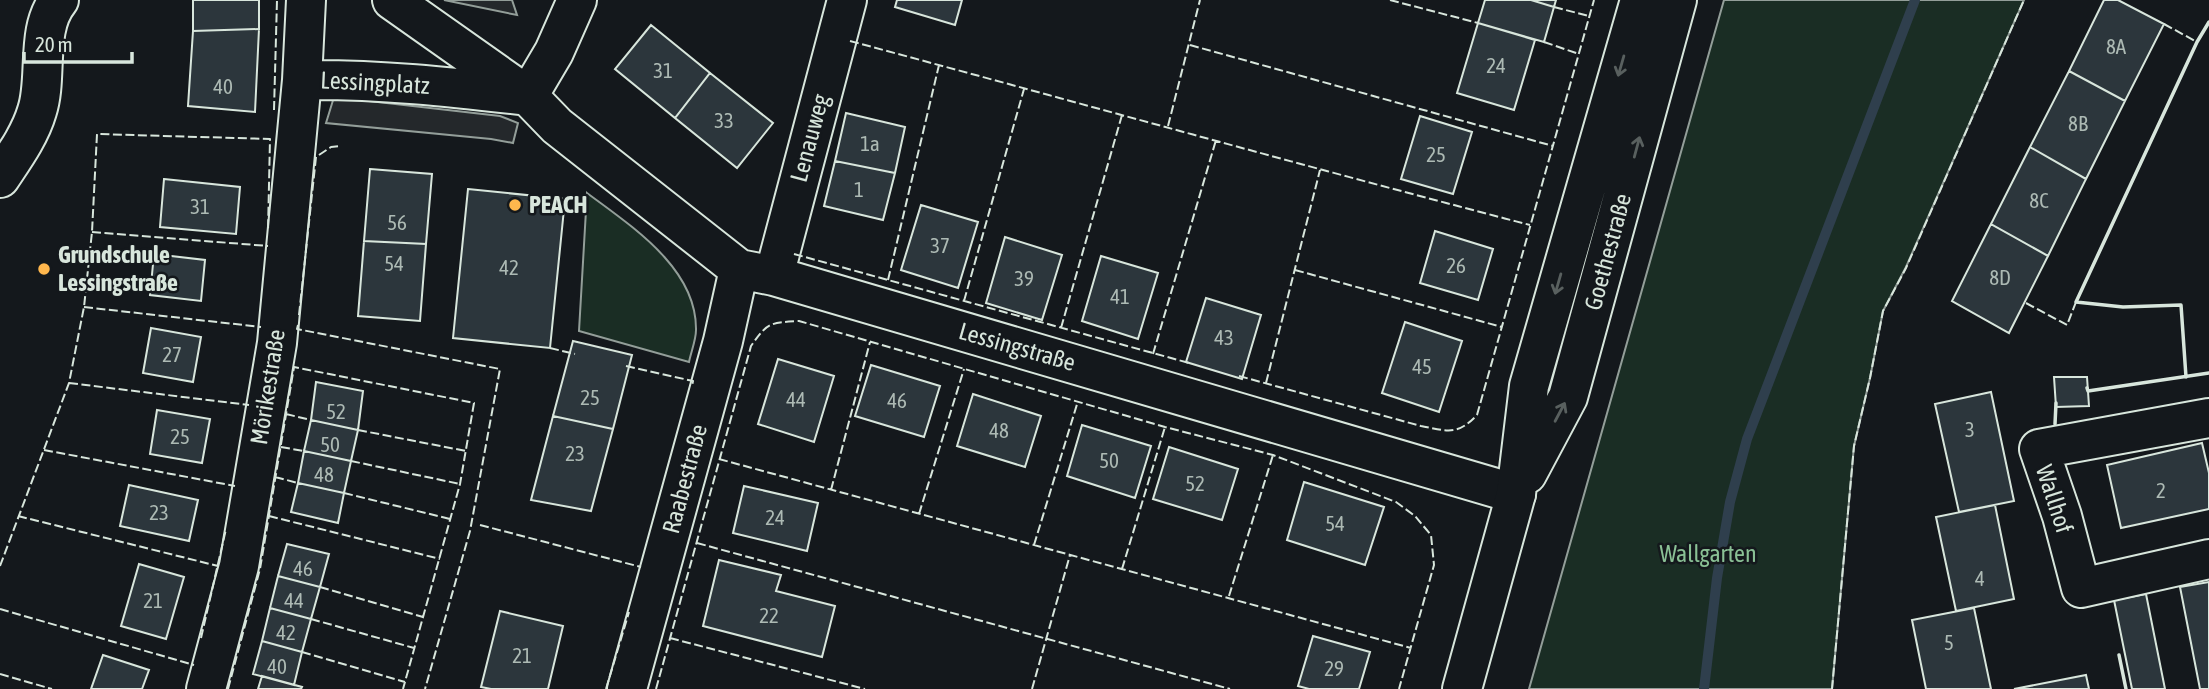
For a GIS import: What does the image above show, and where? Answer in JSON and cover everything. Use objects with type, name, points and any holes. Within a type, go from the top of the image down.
[{"type":"street","points":[[0,178],[20,147],[38,110],[47,27],[52,8],[59,0]]},
{"type":"street","name":"Lessingplatz","points":[[306,0],[302,80],[423,84],[528,96]]},
{"type":"street","name":"Lessingplatz","points":[[392,0],[528,96],[556,126]]},
{"type":"street","points":[[528,96],[554,52],[577,0]]},
{"type":"street","name":"Lenauweg","points":[[756,272],[847,0]]},
{"type":"street","name":"Goethestraße","points":[[1462,689],[1516,494],[1529,386],[1640,0]]},
{"type":"street","name":"Goethestraße","points":[[1516,494],[1568,397],[1677,0]]},
{"type":"street","name":"Mörikestraße","points":[[206,689],[239,566],[277,342],[302,80]]},
{"type":"street","name":"Lessingstraße","points":[[556,126],[756,272],[1516,494]]},
{"type":"street","name":"Raabestraße","points":[[627,689],[723,341],[756,272]]},
{"type":"street","name":"Wallhof","points":[[2209,418],[2039,450],[2062,516],[2081,588],[2209,559]]},
{"type":"green space","name":"Wallgarten","points":[[1724,0],[2024,0],[1906,267],[1883,311],[1854,446],[1832,689],[1529,689]]},
{"type":"green space","points":[[587,193],[658,251],[674,268],[686,287],[696,330],[689,362],[579,331]]},
{"type":"shaded area","points":[[444,0],[512,0],[517,15]]},
{"type":"shaded area","points":[[334,97],[500,116],[518,123],[513,143],[326,123]]},
{"type":"building","points":[[193,0],[259,0],[259,29],[193,31]]},
{"type":"building","points":[[897,0],[962,0],[955,25],[895,7]]},
{"type":"building","points":[[1485,0],[1531,0],[1554,7],[1544,42],[1478,23]]},
{"type":"building","points":[[1531,0],[1556,0],[1554,7]]},
{"type":"building","points":[[2104,0],[2118,0],[2164,24],[2125,101],[2069,71]]},
{"type":"building","points":[[1478,23],[1535,40],[1514,110],[1457,93]]},
{"type":"building","points":[[651,25],[710,73],[675,118],[615,69]]},
{"type":"building","points":[[259,29],[255,112],[188,106],[193,31]]},
{"type":"building","points":[[2069,71],[2125,101],[2086,179],[2030,147]]},
{"type":"building","points":[[710,73],[773,123],[737,168],[675,118]]},
{"type":"building","points":[[846,113],[905,127],[895,173],[835,161]]},
{"type":"building","points":[[1420,116],[1472,132],[1453,194],[1401,179]]},
{"type":"building","points":[[2030,147],[2086,179],[2048,256],[1991,224]]},
{"type":"building","points":[[835,161],[895,173],[883,220],[824,206]]},
{"type":"building","points":[[370,169],[432,174],[426,244],[364,241]]},
{"type":"building","points":[[164,179],[240,187],[236,234],[160,227]]},
{"type":"building","points":[[468,189],[565,199],[550,348],[453,338]]},
{"type":"building","points":[[921,205],[978,222],[958,288],[901,270]]},
{"type":"building","points":[[1991,224],[2048,256],[2009,333],[1952,301]]},
{"type":"building","points":[[1435,231],[1493,249],[1478,300],[1420,283]]},
{"type":"building","points":[[1005,237],[1062,255],[1042,320],[986,303]]},
{"type":"building","points":[[364,241],[426,244],[420,321],[358,316]]},
{"type":"building","points":[[154,254],[205,260],[201,301],[150,295]]},
{"type":"building","points":[[1101,256],[1158,273],[1138,339],[1082,321]]},
{"type":"building","points":[[1206,298],[1261,315],[1242,379],[1186,362]]},
{"type":"building","points":[[1405,322],[1462,341],[1439,412],[1382,393]]},
{"type":"building","points":[[151,328],[201,337],[193,382],[143,373]]},
{"type":"building","points":[[573,341],[632,355],[613,429],[553,416]]},
{"type":"building","points":[[778,359],[834,376],[814,442],[758,424]]},
{"type":"building","points":[[871,365],[940,386],[924,437],[855,416]]},
{"type":"building","points":[[2054,377],[2087,377],[2089,406],[2056,407]]},
{"type":"building","points":[[316,382],[363,391],[358,430],[311,420]]},
{"type":"building","points":[[1991,392],[2014,501],[1959,512],[1935,404]]},
{"type":"building","points":[[973,394],[1041,416],[1025,467],[957,446]]},
{"type":"building","points":[[157,410],[210,419],[202,463],[150,454]]},
{"type":"building","points":[[553,416],[613,429],[591,511],[531,500]]},
{"type":"building","points":[[311,420],[358,430],[351,461],[304,451]]},
{"type":"building","points":[[1082,425],[1151,446],[1135,498],[1067,476]]},
{"type":"building","points":[[2202,443],[2209,473],[2209,509],[2121,528],[2107,465]]},
{"type":"building","points":[[1169,447],[1238,469],[1222,520],[1153,499]]},
{"type":"building","points":[[304,451],[351,461],[344,493],[298,483]]},
{"type":"building","points":[[1304,482],[1384,507],[1365,565],[1287,540]]},
{"type":"building","points":[[298,483],[344,493],[338,523],[291,512]]},
{"type":"building","points":[[129,485],[198,500],[189,541],[120,526]]},
{"type":"building","points":[[744,486],[818,503],[807,551],[733,533]]},
{"type":"building","points":[[1995,505],[2014,599],[1956,611],[1936,517]]},
{"type":"building","points":[[287,544],[329,554],[320,587],[278,576]]},
{"type":"building","points":[[719,560],[781,575],[776,591],[835,606],[822,657],[703,626]]},
{"type":"building","points":[[139,564],[184,577],[166,639],[121,626]]},
{"type":"building","points":[[278,576],[320,587],[311,619],[270,608]]},
{"type":"building","points":[[2209,582],[2209,689],[2200,689],[2180,587]]},
{"type":"building","points":[[2146,594],[2165,689],[2132,689],[2114,600]]},
{"type":"building","points":[[270,608],[311,619],[302,652],[262,641]]},
{"type":"building","points":[[1974,608],[1991,689],[1926,689],[1912,620]]},
{"type":"building","points":[[500,611],[563,626],[548,689],[481,687]]},
{"type":"building","points":[[1313,636],[1370,652],[1359,689],[1309,689],[1298,686]]},
{"type":"building","points":[[262,641],[302,652],[294,685],[253,674]]},
{"type":"building","points":[[103,655],[149,670],[142,689],[91,689]]},
{"type":"building","points":[[2086,675],[2089,689],[2014,689]]},
{"type":"building","points":[[262,676],[302,687],[258,689]]},
{"type":"waterway","points":[[1704,689],[1717,578],[1730,502],[1747,439],[1915,0]]},
{"type":"fence","points":[[274,110],[277,0]]},
{"type":"fence","points":[[1168,126],[1200,0]]},
{"type":"fence","points":[[1390,0],[1478,23]]},
{"type":"fence","points":[[1239,376],[1438,429],[1458,429],[1477,415],[1594,0]]},
{"type":"fence","points":[[1832,689],[1854,446],[1883,311],[1906,268],[2024,0]]},
{"type":"fence","points":[[1554,7],[1589,16]]},
{"type":"fence","points":[[2164,24],[2197,42]]},
{"type":"fence","points":[[850,41],[1530,225]]},
{"type":"fence","points":[[1544,42],[1579,54]]},
{"type":"fence","points":[[1190,45],[1553,146]]},
{"type":"fence","points":[[888,280],[939,65]]},
{"type":"fence","points":[[964,301],[1024,89]]},
{"type":"fence","points":[[1061,328],[1122,115]]},
{"type":"fence","points":[[0,566],[69,383],[84,307],[92,232],[97,134],[270,139],[268,231]]},
{"type":"fence","points":[[1153,354],[1216,140]]},
{"type":"fence","points":[[299,315],[316,157],[331,147],[340,146]]},
{"type":"fence","points":[[1266,383],[1320,170]]},
{"type":"fence","points":[[92,232],[268,246]]},
{"type":"fence","points":[[794,254],[1189,363]]},
{"type":"fence","points":[[1295,270],[1502,327]]},
{"type":"fence","points":[[2026,303],[2067,325],[2076,302]]},
{"type":"fence","points":[[84,307],[261,327]]},
{"type":"fence","points":[[656,689],[751,346],[770,325],[799,321],[1165,427],[1273,455],[1396,502],[1415,516],[1431,535],[1434,565],[1399,689]]},
{"type":"fence","points":[[298,325],[297,329],[500,369],[470,531],[425,689]]},
{"type":"fence","points":[[831,490],[870,342]]},
{"type":"fence","points":[[550,348],[575,354]]},
{"type":"fence","points":[[626,366],[693,381],[692,386]]},
{"type":"fence","points":[[228,689],[260,569],[294,367],[474,403],[460,484],[403,689]]},
{"type":"fence","points":[[919,514],[964,369]]},
{"type":"fence","points":[[69,383],[249,405]]},
{"type":"fence","points":[[1034,545],[1078,401]]},
{"type":"fence","points":[[286,414],[311,420]]},
{"type":"fence","points":[[1122,569],[1165,427]]},
{"type":"fence","points":[[358,430],[466,451]]},
{"type":"fence","points":[[281,447],[304,451]]},
{"type":"fence","points":[[44,450],[235,486]]},
{"type":"fence","points":[[1229,596],[1273,455]]},
{"type":"fence","points":[[719,459],[1411,648]]},
{"type":"fence","points":[[351,461],[460,484]]},
{"type":"fence","points":[[275,477],[298,483]]},
{"type":"fence","points":[[344,493],[450,519]]},
{"type":"fence","points":[[18,516],[218,566]]},
{"type":"fence","points":[[269,516],[440,559]]},
{"type":"fence","points":[[480,525],[641,567]]},
{"type":"fence","points":[[201,638],[226,529]]},
{"type":"fence","points":[[697,543],[1230,689]]},
{"type":"fence","points":[[1032,689],[1070,555]]},
{"type":"fence","points":[[320,587],[423,617]]},
{"type":"fence","points":[[0,609],[194,665]]},
{"type":"fence","points":[[606,689],[629,612]]},
{"type":"fence","points":[[311,619],[414,648]]},
{"type":"fence","points":[[670,638],[865,689]]},
{"type":"fence","points":[[302,652],[405,682]]},
{"type":"fence","points":[[0,674],[52,689]]},
{"type":"wall","points":[[2186,377],[2181,305],[2123,307],[2076,302],[2197,42],[2209,22]]},
{"type":"wall","points":[[2087,388],[2088,391],[2209,373]]},
{"type":"wall","points":[[2055,424],[2056,403]]},
{"type":"wall","points":[[2119,655],[2126,689]]},
{"type":"place","name":"PEACH","points":[[515,205]]},
{"type":"place","name":"Grundschule Lessingstraße","points":[[44,269]]}]
